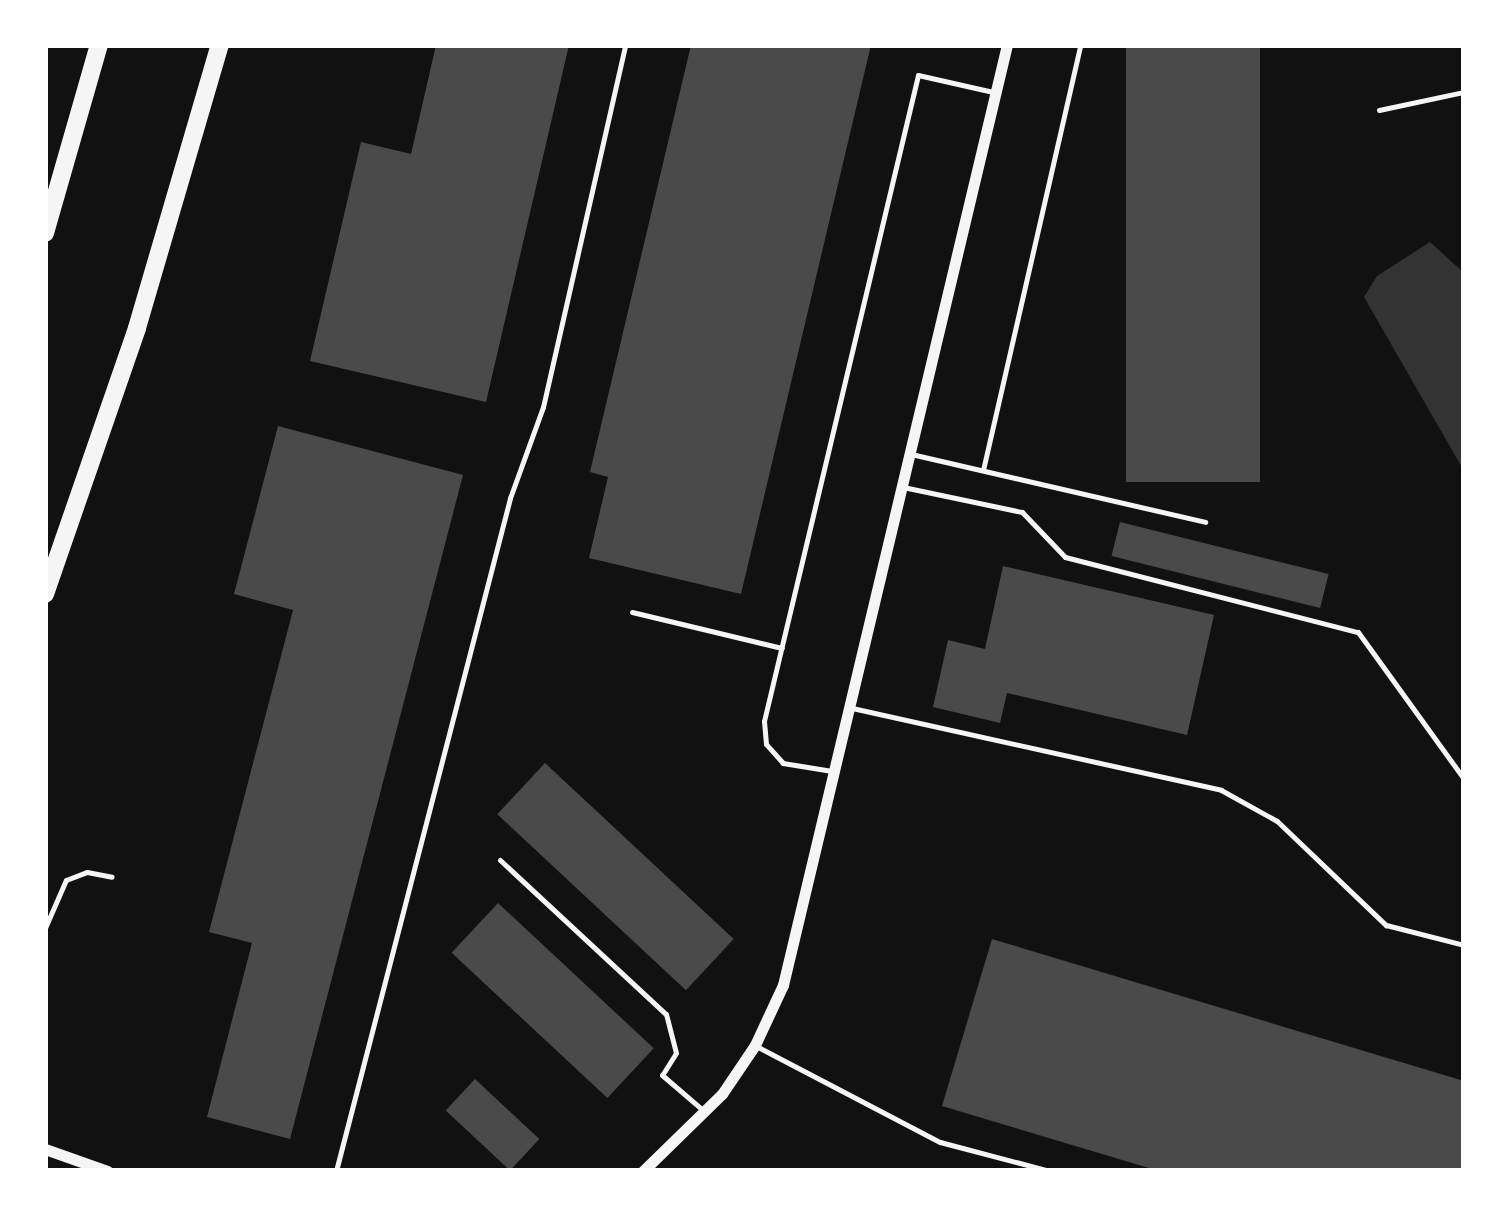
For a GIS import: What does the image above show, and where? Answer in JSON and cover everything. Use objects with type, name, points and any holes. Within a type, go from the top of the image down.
[{"type":"highway","points":[[45,234],[99,45]]},
{"type":"highway","points":[[45,594],[136,328],[220,45]]},
{"type":"street","points":[[643,1171],[706,1113],[756,1045],[795,946],[1007,45]]},
{"type":"street","points":[[45,1149],[107,1171]]},
{"type":"lane","points":[[336,1171],[510,498],[542,407],[625,45]]},
{"type":"lane","points":[[983,470],[1080,45]]},
{"type":"lane","points":[[836,772],[783,763],[766,744],[764,721],[918,75],[996,92]]},
{"type":"lane","points":[[1379,110],[1464,92]]},
{"type":"lane","points":[[911,454],[1205,522]]},
{"type":"lane","points":[[903,487],[1022,512],[1065,557],[1358,632],[1464,779]]},
{"type":"lane","points":[[632,612],[782,648]]},
{"type":"lane","points":[[852,708],[1221,790],[1277,821],[1386,924],[1464,945]]},
{"type":"lane","points":[[500,860],[666,1014],[676,1053],[662,1075],[706,1113]]},
{"type":"lane","points":[[45,928],[66,880],[87,872],[112,877]]},
{"type":"lane","points":[[756,1045],[940,1142],[1050,1171]]},
{"type":"shaded area","points":[[1430,242],[1464,273],[1464,471],[1364,297],[1377,276]]},
{"type":"building","points":[[436,45],[569,45],[486,402],[310,361],[361,142],[411,154]]},
{"type":"building","points":[[691,45],[871,45],[741,594],[589,558],[608,477],[590,472]]},
{"type":"building","points":[[1126,45],[1260,45],[1260,482],[1126,482]]},
{"type":"building","points":[[278,426],[463,475],[290,1139],[207,1117],[252,943],[209,932],[293,610],[234,594]]},
{"type":"building","points":[[1120,522],[1329,574],[1320,608],[1112,556]]},
{"type":"building","points":[[1003,566],[1214,615],[1187,735],[1007,693],[1000,723],[933,707],[948,640],[985,649]]},
{"type":"building","points":[[545,763],[734,939],[686,990],[497,814]]},
{"type":"building","points":[[498,903],[654,1048],[607,1098],[452,953]]},
{"type":"building","points":[[992,939],[1464,1081],[1464,1171],[1159,1171],[942,1106]]},
{"type":"building","points":[[475,1079],[539,1139],[510,1170],[446,1110]]}]
